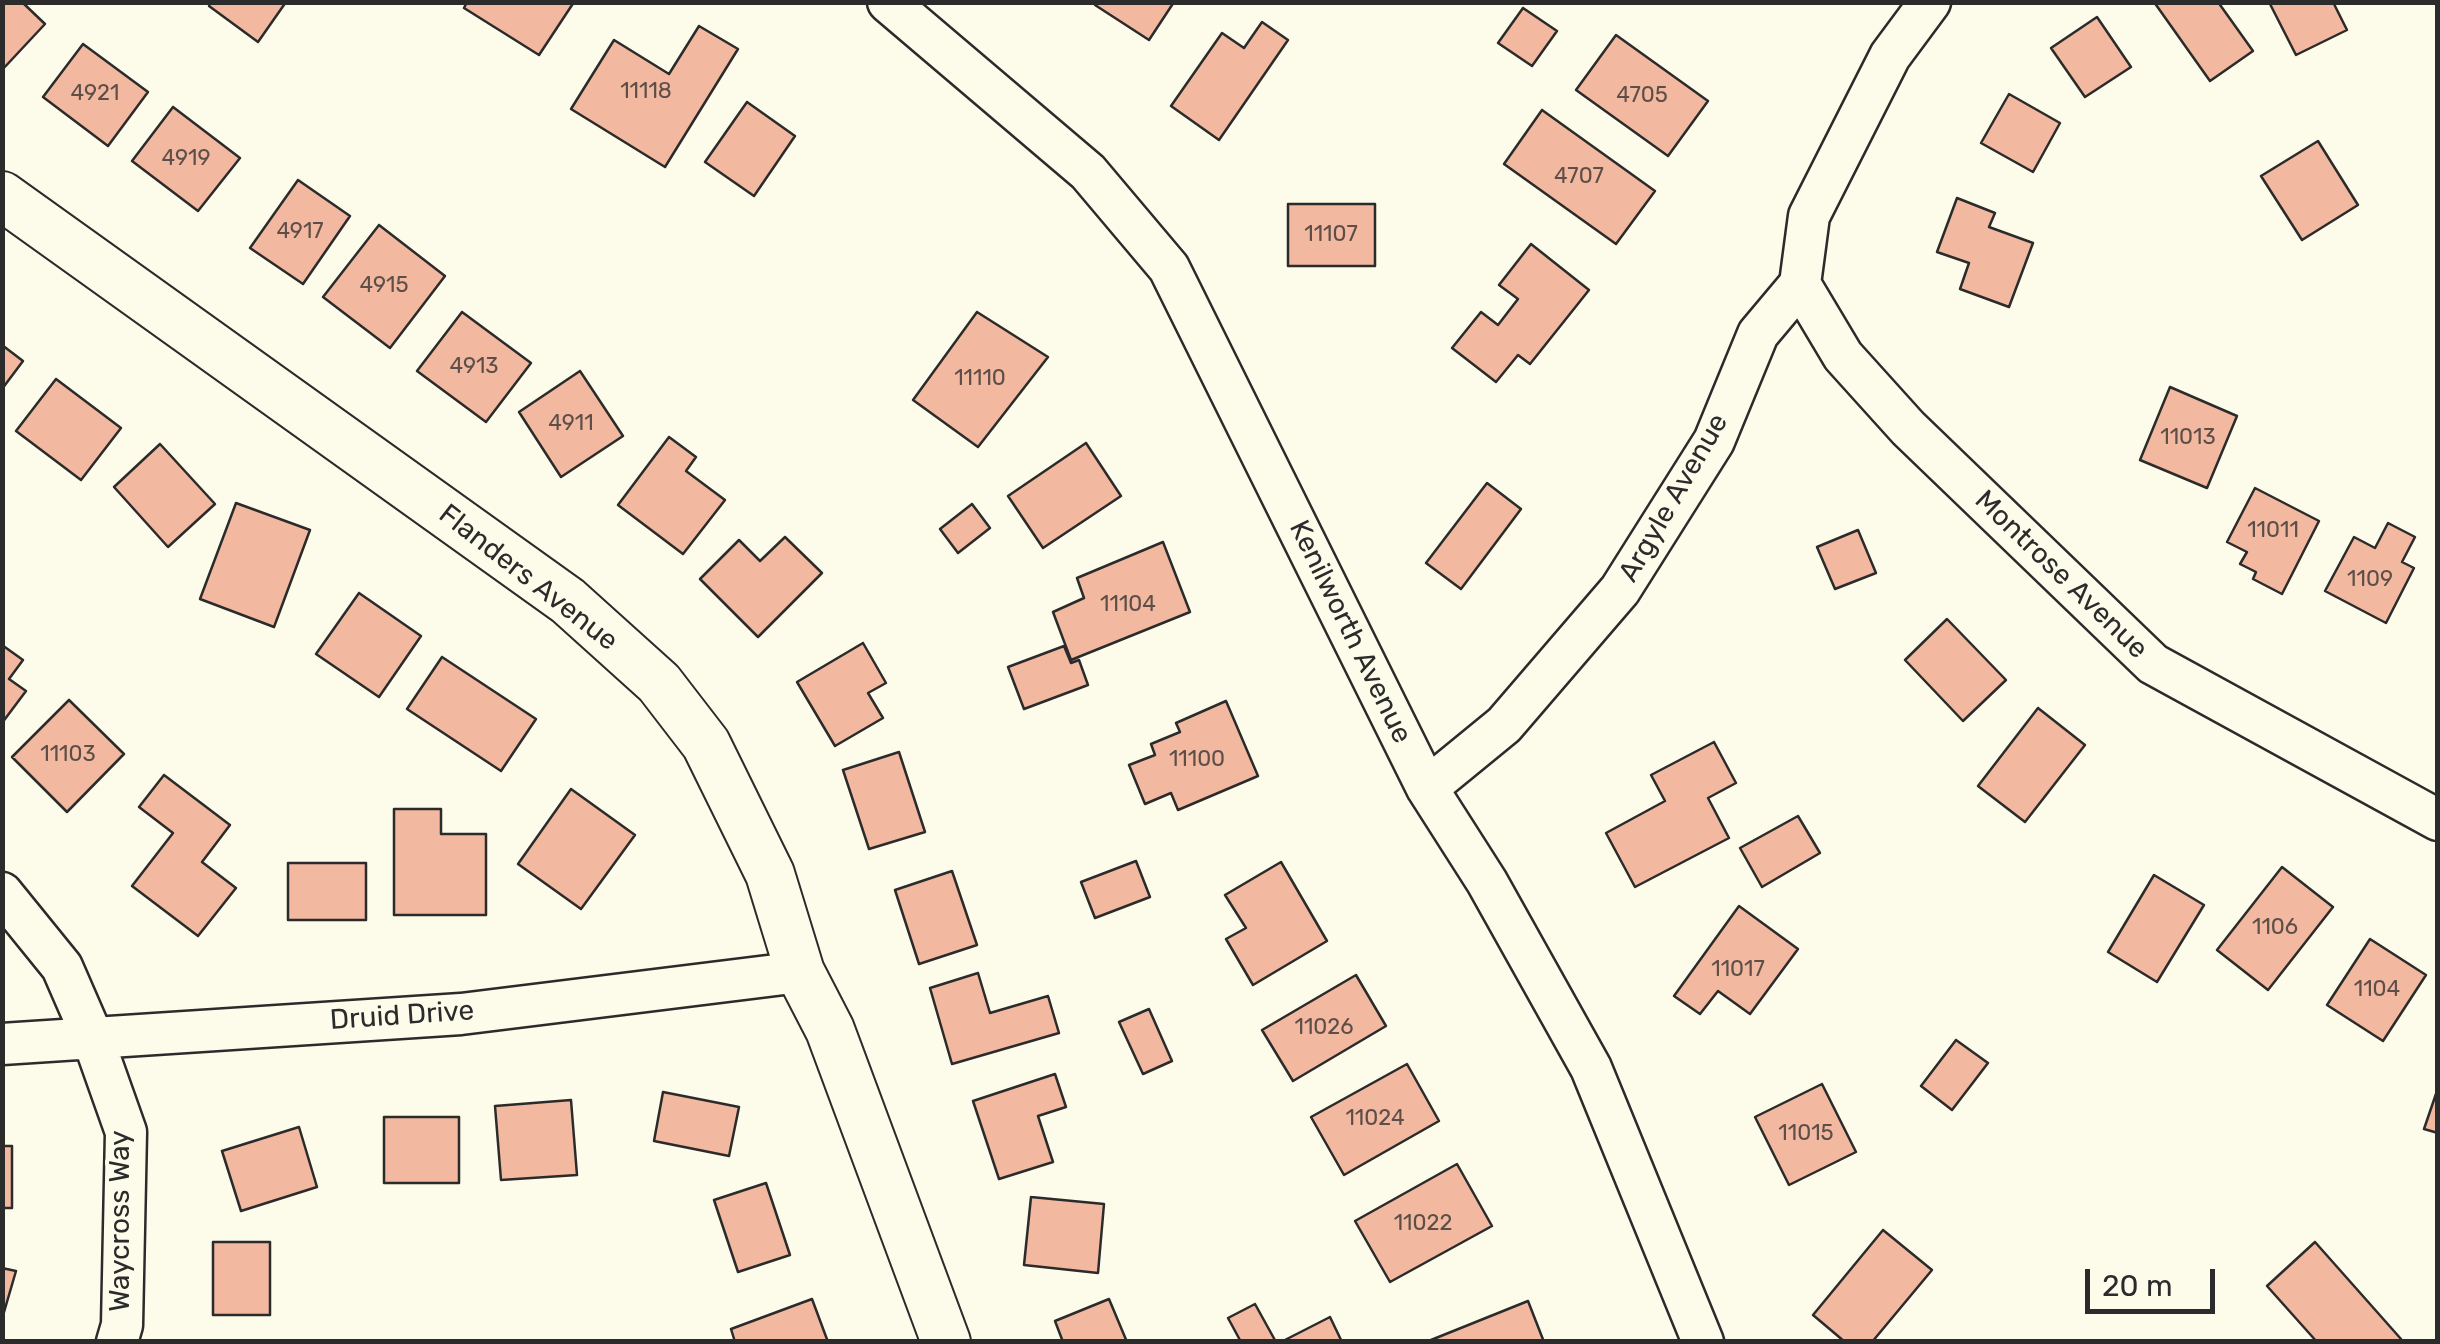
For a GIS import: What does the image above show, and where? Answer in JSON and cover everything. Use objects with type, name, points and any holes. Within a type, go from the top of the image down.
[{"type":"street","name":"Kenilworth Avenue","points":[[888,2],[1088,172],[1169,268],[1427,788],[1487,882],[1590,1068],[1703,1342]]},
{"type":"street","points":[[1800,284],[1809,216],[1890,56],[1930,2]]},
{"type":"street","name":"Flanders Avenue","points":[[2,196],[568,601],[659,683],[706,744],[770,874],[800,972],[830,1030],[946,1342]]},
{"type":"street","name":"Argyle Avenue","points":[[1427,788],[1504,725],[1620,590],[1714,442],[1758,334],[1800,284]]},
{"type":"street","name":"Montrose Avenue","points":[[1800,284],[1843,356],[1908,428],[2153,664],[2438,820]]},
{"type":"street","name":"Waycross Way","points":[[2,893],[62,967],[92,1036],[126,1132],[122,1324],[118,1342]]},
{"type":"street","name":"Druid Drive","points":[[2,1044],[461,1014],[800,972]]},
{"type":"building","points":[[2,2],[22,2],[45,24],[2,70]]},
{"type":"building","points":[[211,2],[286,2],[258,42],[209,6]]},
{"type":"building","points":[[467,2],[574,2],[539,55],[464,8]]},
{"type":"building","points":[[1174,2],[1149,40],[1095,5]]},
{"type":"building","points":[[2154,2],[2218,2],[2253,51],[2210,81]]},
{"type":"building","points":[[2269,2],[2333,2],[2347,30],[2296,55]]},
{"type":"building","points":[[1523,8],[1557,31],[1532,66],[1498,43]]},
{"type":"building","points":[[2097,17],[2131,67],[2085,97],[2051,48]]},
{"type":"building","points":[[1262,22],[1288,40],[1219,140],[1171,106],[1222,33],[1244,48]]},
{"type":"building","points":[[699,26],[738,49],[665,167],[571,109],[614,40],[669,74]]},
{"type":"building","points":[[1616,35],[1708,101],[1668,156],[1576,90]]},
{"type":"building","points":[[83,44],[148,92],[108,146],[43,97]]},
{"type":"building","points":[[2009,94],[2060,123],[2033,172],[1981,143]]},
{"type":"building","points":[[747,102],[795,136],[754,196],[705,162]]},
{"type":"building","points":[[173,107],[240,158],[198,211],[132,161]]},
{"type":"building","points":[[1542,110],[1655,191],[1616,244],[1504,164]]},
{"type":"building","points":[[2318,141],[2358,205],[2302,240],[2261,176]]},
{"type":"building","points":[[298,180],[350,216],[303,284],[250,248]]},
{"type":"building","points":[[1957,198],[1995,213],[1989,227],[2033,243],[2009,307],[1960,289],[1969,263],[1937,252]]},
{"type":"building","points":[[1288,204],[1375,204],[1375,266],[1288,266]]},
{"type":"building","points":[[379,225],[445,276],[390,348],[323,297]]},
{"type":"building","points":[[1531,244],[1589,290],[1530,364],[1518,355],[1496,382],[1452,348],[1481,312],[1498,325],[1518,299],[1499,285]]},
{"type":"building","points":[[462,312],[531,363],[486,422],[417,371]]},
{"type":"building","points":[[977,312],[1048,357],[978,447],[913,400]]},
{"type":"building","points":[[2,345],[23,361],[2,389]]},
{"type":"building","points":[[580,371],[623,436],[561,477],[519,412]]},
{"type":"building","points":[[56,379],[121,428],[81,480],[16,431]]},
{"type":"building","points":[[2170,387],[2237,416],[2207,488],[2140,460]]},
{"type":"building","points":[[669,437],[696,457],[686,471],[725,500],[683,554],[618,505]]},
{"type":"building","points":[[1086,443],[1121,496],[1043,548],[1008,496]]},
{"type":"building","points":[[160,444],[215,504],[168,547],[114,487]]},
{"type":"building","points":[[1487,483],[1521,509],[1461,589],[1426,563]]},
{"type":"building","points":[[2255,488],[2319,521],[2282,594],[2253,579],[2256,572],[2240,564],[2247,552],[2227,542]]},
{"type":"building","points":[[236,503],[310,530],[274,627],[200,599]]},
{"type":"building","points":[[972,504],[990,528],[958,553],[940,529]]},
{"type":"building","points":[[2388,523],[2415,537],[2402,562],[2414,568],[2386,623],[2325,591],[2354,537],[2375,548]]},
{"type":"building","points":[[1858,530],[1876,573],[1835,589],[1817,547]]},
{"type":"building","points":[[785,537],[822,573],[758,637],[700,579],[739,540],[760,561]]},
{"type":"building","points":[[1163,542],[1190,612],[1071,660],[1053,612],[1084,598],[1077,578]]},
{"type":"building","points":[[359,593],[421,636],[379,697],[316,654]]},
{"type":"building","points":[[1947,619],[2006,680],[1963,721],[1905,660]]},
{"type":"building","points":[[863,643],[886,683],[868,693],[883,718],[835,746],[797,682]]},
{"type":"building","points":[[2,645],[23,660],[9,679],[26,691],[2,723]]},
{"type":"building","points":[[1064,646],[1071,663],[1079,660],[1088,685],[1024,709],[1008,667]]},
{"type":"building","points":[[442,657],[536,719],[501,771],[407,709]]},
{"type":"building","points":[[69,700],[124,754],[67,812],[12,757]]},
{"type":"building","points":[[1226,701],[1258,776],[1178,810],[1171,793],[1145,804],[1129,765],[1155,755],[1151,744],[1180,732],[1176,723]]},
{"type":"building","points":[[2038,708],[2085,745],[2025,822],[1978,786]]},
{"type":"building","points":[[1714,742],[1736,783],[1708,798],[1729,838],[1635,887],[1606,833],[1665,801],[1651,775]]},
{"type":"building","points":[[899,752],[925,832],[869,849],[843,770]]},
{"type":"building","points":[[164,775],[230,825],[202,862],[236,888],[198,936],[132,886],[173,833],[139,807]]},
{"type":"building","points":[[571,789],[635,835],[581,909],[518,864]]},
{"type":"building","points":[[394,809],[441,809],[441,834],[486,834],[486,915],[394,915]]},
{"type":"building","points":[[1798,816],[1820,853],[1762,887],[1740,848]]},
{"type":"building","points":[[1136,861],[1150,897],[1095,918],[1081,882]]},
{"type":"building","points":[[1281,862],[1327,941],[1253,985],[1226,939],[1246,928],[1225,895]]},
{"type":"building","points":[[288,863],[366,863],[366,920],[288,920]]},
{"type":"building","points":[[2282,867],[2333,907],[2268,990],[2217,950]]},
{"type":"building","points":[[952,871],[977,945],[919,964],[895,890]]},
{"type":"building","points":[[2154,875],[2204,905],[2157,982],[2108,952]]},
{"type":"building","points":[[1739,906],[1798,949],[1750,1014],[1718,991],[1700,1014],[1674,996]]},
{"type":"building","points":[[2370,939],[2426,975],[2383,1041],[2327,1005]]},
{"type":"building","points":[[978,973],[990,1013],[1048,996],[1059,1033],[952,1064],[930,988]]},
{"type":"building","points":[[1356,975],[1386,1026],[1293,1081],[1262,1030]]},
{"type":"building","points":[[1149,1009],[1172,1061],[1143,1074],[1119,1022]]},
{"type":"building","points":[[1956,1040],[1988,1063],[1952,1110],[1921,1086]]},
{"type":"building","points":[[1407,1064],[1439,1121],[1344,1175],[1311,1117]]},
{"type":"building","points":[[1055,1074],[1066,1107],[1038,1116],[1053,1162],[999,1179],[973,1101]]},
{"type":"building","points":[[1822,1084],[1856,1152],[1789,1185],[1755,1117]]},
{"type":"building","points":[[2438,1088],[2438,1133],[2424,1129]]},
{"type":"building","points":[[663,1092],[739,1107],[729,1156],[654,1141]]},
{"type":"building","points":[[571,1100],[577,1175],[501,1180],[495,1106]]},
{"type":"building","points":[[384,1117],[459,1117],[459,1183],[384,1183]]},
{"type":"building","points":[[299,1127],[317,1187],[241,1211],[222,1151]]},
{"type":"building","points":[[2,1146],[12,1146],[12,1208],[2,1208]]},
{"type":"building","points":[[1457,1164],[1492,1226],[1390,1282],[1355,1221]]},
{"type":"building","points":[[766,1183],[790,1255],[738,1272],[714,1200]]},
{"type":"building","points":[[1031,1197],[1104,1204],[1098,1273],[1024,1265]]},
{"type":"building","points":[[1883,1230],[1932,1270],[1872,1342],[1845,1342],[1813,1315]]},
{"type":"building","points":[[213,1242],[270,1242],[270,1315],[213,1315]]},
{"type":"building","points":[[2315,1242],[2401,1339],[2398,1342],[2317,1342],[2267,1286]]},
{"type":"building","points":[[2,1268],[16,1271],[2,1319]]},
{"type":"building","points":[[812,1299],[828,1342],[735,1342],[731,1329]]},
{"type":"building","points":[[1109,1299],[1127,1342],[1063,1342],[1055,1321]]},
{"type":"building","points":[[1528,1301],[1544,1342],[1426,1342]]},
{"type":"building","points":[[1255,1304],[1276,1342],[1241,1342],[1228,1318]]},
{"type":"building","points":[[1330,1317],[1342,1342],[1281,1342]]}]
